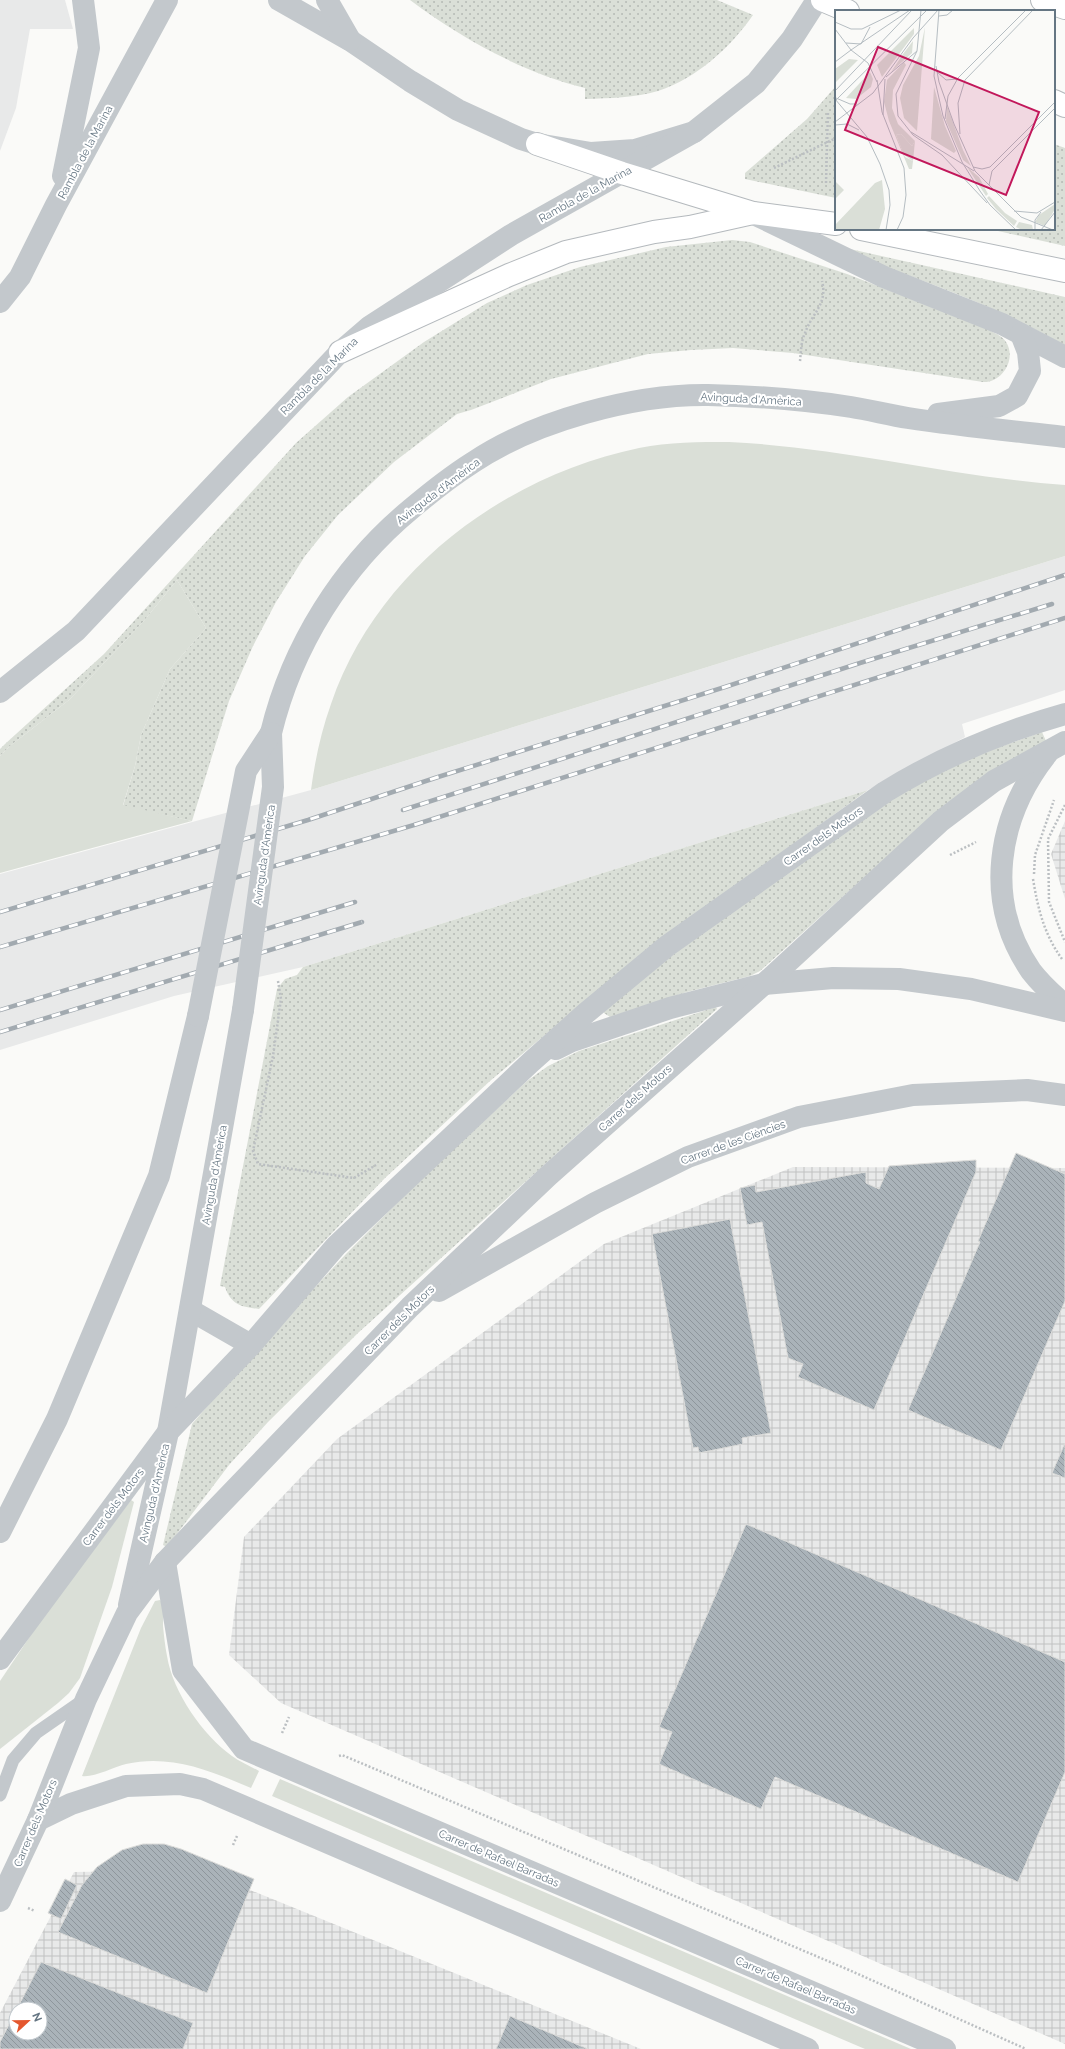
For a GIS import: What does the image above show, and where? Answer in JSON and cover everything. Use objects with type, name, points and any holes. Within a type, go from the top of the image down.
[{"type":"highway","points":[[822,0],[846,10]]},
{"type":"highway","points":[[1042,0],[1065,8]]},
{"type":"highway","points":[[1055,101],[1065,106]]},
{"type":"highway","points":[[537,144],[622,173],[753,213],[835,224]]},
{"type":"highway","points":[[340,352],[509,275],[566,252],[654,232],[690,227],[753,213]]},
{"type":"highway","points":[[866,230],[1065,271]]},
{"type":"street","points":[[56,205],[73,136],[89,48],[83,0]]},
{"type":"street","name":"Rambla de la Marina","points":[[0,302],[20,277],[56,205],[167,0]]},
{"type":"street","points":[[279,0],[351,41],[410,81],[458,110],[521,139],[537,144],[591,153],[635,150],[694,132],[756,83],[792,39],[817,0]]},
{"type":"street","points":[[327,0],[351,41]]},
{"type":"street","name":"Rambla de la Marina","points":[[0,692],[76,631],[340,352],[369,327],[511,235],[694,132]]},
{"type":"street","points":[[753,213],[884,277],[968,309],[1065,357]]},
{"type":"street","name":"Avinguda d'Amèrica","points":[[907,418],[999,406],[1017,396],[1030,372],[1028,352],[1020,334]]},
{"type":"street","name":"Avinguda d'Amèrica","points":[[127,1613],[168,1432],[243,1010],[273,787],[271,733],[278,706],[298,654],[313,626],[337,589],[367,551],[396,522],[434,490],[473,462],[500,447],[536,430],[585,413],[662,398],[707,395],[795,401],[851,407],[907,418],[1065,436]]},
{"type":"street","name":"Carrer dels Motors","points":[[0,1659],[168,1432],[251,1345],[336,1246],[531,1062],[586,1013],[667,946],[885,792],[915,773],[985,740],[1065,714]]},
{"type":"street","name":"Avinguda d'Amèrica","points":[[0,1532],[57,1418],[159,1176],[198,1016],[246,771],[271,733]]},
{"type":"street","points":[[1058,745],[1036,768],[1020,794],[1010,820],[1002,856],[1002,883],[1004,905],[1010,928],[1021,951],[1031,970],[1049,991],[1065,1006]]},
{"type":"street","name":"Carrer dels Motors","points":[[0,1902],[38,1820],[86,1699],[127,1613],[165,1562],[410,1307],[548,1176],[764,984],[941,821],[994,781],[1058,745]]},
{"type":"street","points":[[764,984],[833,978],[899,980],[971,989],[1065,1011]]},
{"type":"street","name":"Carrer dels Motors","points":[[531,1062],[572,1040],[603,1029],[670,1008],[764,984]]},
{"type":"street","name":"Carrer de les Ciències","points":[[410,1307],[595,1203],[688,1157],[799,1117],[913,1095],[1027,1090],[1065,1095]]},
{"type":"street","points":[[190,1310],[251,1345]]},
{"type":"street","name":"Carrer de Rafael Barradas","points":[[165,1562],[183,1670],[244,1749],[945,2049]]},
{"type":"street","points":[[38,1820],[72,1804],[126,1786],[180,1784],[203,1789],[808,2049]]},
{"type":"lane","points":[[0,1795],[13,1760],[36,1733],[86,1699]]},
{"type":"path","points":[[826,183],[828,110]]},
{"type":"path","points":[[774,168],[835,138]]},
{"type":"path","points":[[800,361],[805,333],[819,308],[825,292],[822,278]]},
{"type":"path","points":[[1058,794],[1035,855],[1033,878],[1039,912],[1053,946],[1065,963]]},
{"type":"path","points":[[1065,805],[1048,839],[1049,902],[1065,942]]},
{"type":"path","points":[[278,980],[281,999],[274,1049],[253,1151],[258,1164],[354,1178],[381,1163]]},
{"type":"path","points":[[281,1737],[289,1717]]},
{"type":"path","points":[[336,1757],[342,1755],[350,1758],[842,1967],[1026,2049]]},
{"type":"shaded area","points":[[0,0],[65,0],[73,29],[30,29],[16,108],[0,151]]},
{"type":"shaded area","points":[[410,0],[717,0],[753,15],[734,39],[712,60],[686,79],[672,86],[640,95],[585,99],[585,88],[539,73],[493,53],[450,28]]},
{"type":"shaded area","points":[[835,87],[835,198],[745,179],[745,173],[807,119]]},
{"type":"shaded area","points":[[1055,144],[1065,148],[1065,246],[993,230],[1055,230]]},
{"type":"shaded area","points":[[732,240],[750,242],[847,274],[983,327],[999,335],[1006,342],[1010,356],[1006,369],[996,379],[983,382],[793,353],[733,348],[691,350],[648,354],[551,379],[457,414],[394,462],[338,515],[305,556],[276,602],[253,646],[229,701],[192,821],[123,806],[135,766],[141,735],[170,669],[206,628],[177,580],[143,622],[69,700],[10,746],[0,756],[0,749],[5,744],[104,654],[296,443],[348,397],[424,342],[487,303],[527,285],[580,267],[666,247]]},
{"type":"shaded area","points":[[841,247],[1065,297],[1065,346],[1011,317],[955,293],[841,250]]},
{"type":"shaded area","points":[[729,442],[813,450],[981,476],[1065,485],[1065,556],[311,790],[316,757],[324,725],[331,704],[352,656],[379,612],[413,572],[451,537],[494,506],[540,481],[589,462],[650,446],[684,443]]},
{"type":"shaded area","points":[[1065,556],[1065,690],[962,724],[965,737],[868,790],[303,967],[174,996],[0,1050],[0,874],[311,790]]},
{"type":"shaded area","points":[[177,580],[206,628],[170,669],[141,735],[135,766],[123,805],[192,821],[0,873],[0,756],[10,746],[69,700],[143,622]]},
{"type":"shaded area","points":[[1042,732],[1046,741],[888,856],[760,971],[750,976],[687,992],[610,1017],[604,1013],[604,1010],[684,946],[895,797],[958,762]]},
{"type":"shaded area","points":[[868,790],[638,957],[490,1081],[385,1178],[259,1309],[238,1304],[230,1298],[225,1287],[220,1286],[277,989],[285,979],[297,975],[303,967]]},
{"type":"shaded area","points":[[1065,821],[1065,899],[1051,854]]},
{"type":"shaded area","points":[[716,1007],[717,1009],[358,1333],[268,1422],[229,1465],[167,1547],[163,1545],[192,1424],[256,1350],[346,1254],[428,1172],[527,1081],[548,1066],[579,1051]]},
{"type":"shaded area","points":[[793,1167],[1065,1168],[1065,2044],[281,1703],[229,1655],[244,1537],[337,1439],[604,1244]]},
{"type":"shaded area","points":[[131,1500],[134,1502],[112,1587],[80,1678],[69,1693],[58,1703],[0,1749],[0,1681],[41,1620]]},
{"type":"shaded area","points":[[160,1600],[163,1608],[163,1626],[166,1652],[170,1670],[176,1684],[191,1712],[210,1737],[232,1756],[259,1771],[251,1788],[206,1770],[159,1761],[143,1761],[126,1764],[98,1774],[82,1776],[141,1628],[155,1601]]},
{"type":"shaded area","points":[[280,1779],[911,2049],[865,2049],[272,1796]]},
{"type":"shaded area","points":[[201,1870],[641,2049],[0,2049],[0,2013],[74,1872]]},
{"type":"building","points":[[1016,1153],[1065,1174],[1065,1301],[1001,1450],[908,1410],[980,1242],[978,1241]]},
{"type":"building","points":[[976,1160],[976,1172],[874,1410],[798,1377],[803,1364],[788,1358],[762,1222],[747,1225],[740,1188],[755,1185],[756,1192],[866,1172],[866,1183],[879,1189],[889,1166]]},
{"type":"building","points":[[730,1219],[771,1433],[742,1438],[743,1444],[699,1453],[698,1447],[693,1448],[652,1234]]},
{"type":"building","points":[[1065,1443],[1065,1478],[1052,1473]]},
{"type":"building","points":[[746,1524],[1065,1662],[1065,1772],[1018,1882],[775,1777],[761,1809],[659,1764],[672,1732],[659,1727]]},
{"type":"building","points":[[143,1844],[164,1844],[181,1849],[254,1879],[207,1993],[58,1932],[82,1885],[97,1867],[122,1850]]},
{"type":"building","points":[[65,1879],[77,1885],[61,1919],[48,1913]]},
{"type":"building","points":[[41,1962],[193,2023],[183,2049],[0,2049],[0,2042],[8,2026],[8,2041],[48,2041],[48,2001],[21,2001]]},
{"type":"building","points":[[510,2016],[588,2049],[496,2049]]},
{"type":"railway","points":[[0,912],[308,820],[438,777],[725,687],[1065,575]]},
{"type":"railway","points":[[403,810],[860,663],[1052,604]]},
{"type":"railway","points":[[0,947],[414,825],[1065,618]]},
{"type":"railway","points":[[0,1010],[355,902]]},
{"type":"railway","points":[[0,1032],[362,922]]}]
